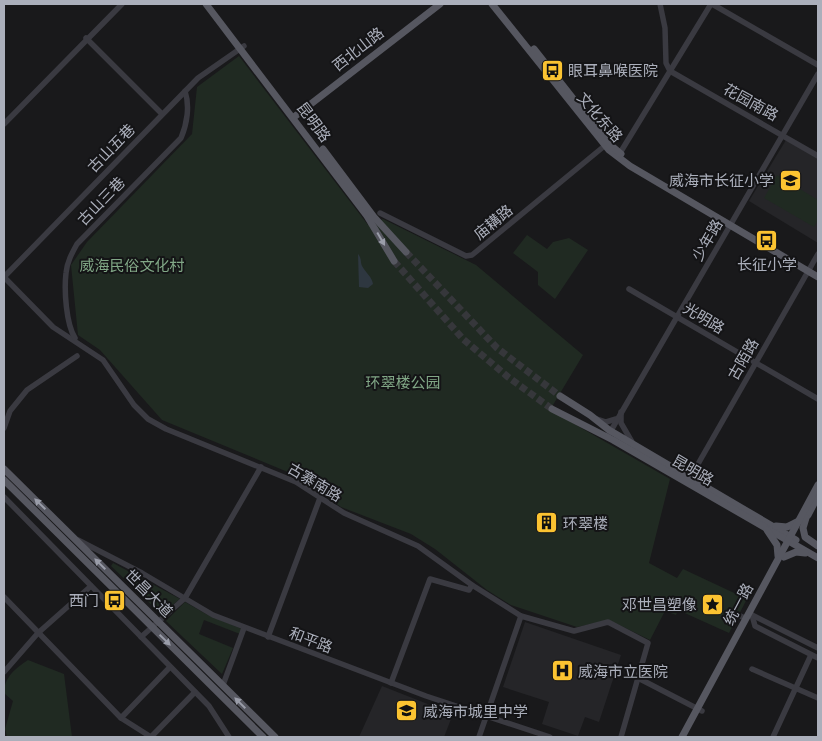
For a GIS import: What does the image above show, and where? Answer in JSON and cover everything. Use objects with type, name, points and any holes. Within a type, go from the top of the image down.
[{"type":"main road","name":"昆明路","points":[[206,4],[242,47],[374,217],[406,252]]},
{"type":"main road","name":"昆明路","points":[[212,4],[242,47]]},
{"type":"main road","name":"西北山路","points":[[295,116],[440,4]]},
{"type":"main road","name":"文化东路","points":[[492,4],[607,145],[630,166],[731,223],[818,277]]},
{"type":"main road","points":[[498,4],[607,145],[731,223]]},
{"type":"main road","name":"昆明路","points":[[295,116],[370,220],[394,260]]},
{"type":"main road","points":[[809,270],[818,273]]},
{"type":"main road","name":"昆明路","points":[[560,396],[636,447],[791,540],[818,553]]},
{"type":"main road","name":"昆明路","points":[[552,409],[613,440],[769,527]]},
{"type":"main road","points":[[582,424],[583,418],[590,415]]},
{"type":"main road","name":"世昌大道","points":[[4,469],[75,538],[263,737]]},
{"type":"main road","name":"世昌大道","points":[[4,480],[68,544],[223,685],[275,737]]},
{"type":"main road","name":"统一路","points":[[688,737],[699,710],[802,520],[818,485]]},
{"type":"main road","name":"统一路","points":[[802,520],[818,496]]},
{"type":"main road","points":[[809,553],[796,552],[780,558],[777,545],[769,527],[787,527],[802,520],[804,537],[818,546]]},
{"type":"main road","name":"昆明路","points":[[791,540],[818,558]]},
{"type":"main road","name":"统一路","points":[[682,737],[752,615],[780,558]]},
{"type":"street","points":[[4,124],[86,38],[122,4]]},
{"type":"street","points":[[660,4],[665,28],[666,64],[670,71]]},
{"type":"street","points":[[620,153],[712,4],[818,65]]},
{"type":"street","points":[[86,38],[162,114]]},
{"type":"street","name":"古山五巷","points":[[4,277],[198,78],[242,47]]},
{"type":"street","name":"花园南路","points":[[670,71],[818,156]]},
{"type":"street","name":"少年路","points":[[609,430],[818,74]]},
{"type":"street","name":"古山三巷","points":[[76,340],[70,330],[66,273],[69,259],[76,244],[181,138],[185,129],[188,100],[185,91]]},
{"type":"street","name":"庙耩路","points":[[380,212],[466,256],[472,254],[607,145]]},
{"type":"street","name":"古陌路","points":[[690,478],[818,254]]},
{"type":"street","name":"古寨南路","points":[[4,277],[53,327],[76,340],[104,360],[134,405],[148,419],[205,446],[296,482],[344,513],[418,546],[472,585],[521,616],[574,632],[608,622],[633,633],[634,637],[648,643],[638,678]]},
{"type":"street","name":"光明路","points":[[629,289],[818,399]]},
{"type":"street","points":[[4,428],[10,411],[27,390],[77,356]]},
{"type":"street","points":[[622,410],[620,422],[629,439],[636,447]]},
{"type":"street","points":[[590,415],[606,422],[616,419]]},
{"type":"street","points":[[609,430],[609,435],[613,440]]},
{"type":"street","points":[[141,638],[154,623],[184,598],[261,467]]},
{"type":"street","points":[[4,497],[209,706],[229,737]]},
{"type":"street","points":[[268,637],[320,498]]},
{"type":"street","points":[[68,544],[75,538]]},
{"type":"street","name":"和平路","points":[[75,538],[142,573],[212,615],[392,683],[550,737]]},
{"type":"street","points":[[392,683],[430,579],[470,590],[472,585]]},
{"type":"street","points":[[4,672],[38,633],[91,586]]},
{"type":"street","points":[[5,600],[121,718],[151,737],[195,692]]},
{"type":"street","points":[[738,615],[745,618]]},
{"type":"street","points":[[752,615],[818,648]]},
{"type":"street","points":[[752,615],[755,626],[818,658]]},
{"type":"street","points":[[479,737],[521,616]]},
{"type":"street","points":[[223,685],[244,628]]},
{"type":"street","points":[[773,737],[794,688],[811,655]]},
{"type":"street","points":[[121,718],[170,667]]},
{"type":"street","points":[[752,669],[818,698]]},
{"type":"street","points":[[621,737],[638,678],[699,710]]},
{"type":"street","points":[[528,737],[531,731]]},
{"type":"shaded area","name":"威海市长征小学","points":[[786,140],[818,159],[818,243],[749,201]]},
{"type":"shaded area","points":[[358,254],[362,266],[373,284],[368,288],[359,287]]},
{"type":"shaded area","name":"威海市立医院","points":[[525,622],[621,655],[599,722],[585,717],[578,736],[542,724],[549,702],[503,687]]},
{"type":"shaded area","name":"威海市城里中学","points":[[382,686],[453,714],[444,737],[359,737]]},
{"type":"green space","name":"环翠楼公园","points":[[239,56],[368,225],[383,219],[476,265],[583,355],[550,410],[670,479],[649,563],[677,578],[683,569],[747,599],[729,633],[678,610],[676,615],[665,611],[650,640],[609,620],[577,627],[511,605],[487,590],[435,549],[411,534],[341,507],[295,475],[162,420],[100,350],[78,335],[71,265],[87,242],[192,134],[197,87]]},
{"type":"green space","points":[[777,175],[818,200],[818,220],[814,227],[764,198]]},
{"type":"green space","points":[[527,235],[547,249],[553,242],[569,238],[588,250],[555,299],[538,285],[538,272],[513,253]]},
{"type":"green space","points":[[113,563],[180,599],[161,614],[111,566]]},
{"type":"green space","points":[[185,602],[206,614],[242,629],[240,634],[204,620],[199,634],[233,648],[222,674],[166,621]]},
{"type":"green space","points":[[28,660],[64,674],[72,737],[7,737],[5,729],[13,701],[4,693],[6,682],[19,666]]},
{"type":"tunnel","points":[[406,252],[497,348],[560,396]]},
{"type":"tunnel","points":[[394,261],[463,339],[508,377],[552,409]]},
{"type":"place","name":"眼耳鼻喉医院","points":[[552,70]]},
{"type":"place","name":"威海市长征小学","points":[[790,180]]},
{"type":"place","name":"长征小学","points":[[767,241]]},
{"type":"place","name":"环翠楼","points":[[547,523]]},
{"type":"place","name":"西门","points":[[115,600]]},
{"type":"place","name":"邓世昌塑像","points":[[713,604]]},
{"type":"place","name":"威海市立医院","points":[[562,671]]},
{"type":"place","name":"威海市城里中学","points":[[407,711]]},
{"type":"park label","name":"威海民俗文化村","points":[[132,265]]}]
